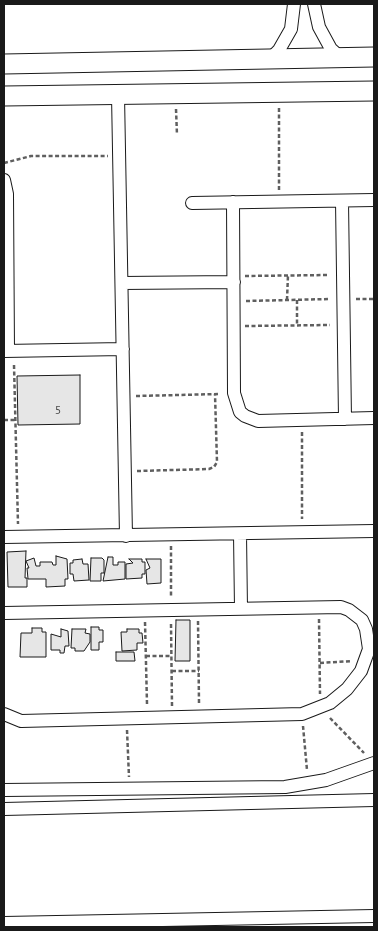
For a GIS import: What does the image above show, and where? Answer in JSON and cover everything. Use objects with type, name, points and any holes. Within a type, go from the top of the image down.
[{"type":"street","points":[[270,59],[282,45],[291,29],[294,4]]},
{"type":"street","points":[[314,4],[319,28],[332,49],[340,57]]},
{"type":"street","points":[[4,64],[374,57]]},
{"type":"street","points":[[164,61],[171,94]]},
{"type":"street","points":[[4,96],[374,91]]},
{"type":"street","points":[[118,95],[126,536]]},
{"type":"street","points":[[4,180],[7,194],[6,275],[8,351],[123,349]]},
{"type":"street","points":[[342,200],[345,419]]},
{"type":"street","points":[[192,202],[374,200]]},
{"type":"street","points":[[233,202],[234,394],[240,412],[251,419],[374,418]]},
{"type":"street","points":[[122,283],[234,279]]},
{"type":"street","points":[[4,537],[374,531]]},
{"type":"street","points":[[240,534],[241,609]]},
{"type":"street","points":[[4,613],[342,607],[356,614],[362,620],[369,639],[366,660],[355,681],[320,708],[302,714],[21,721],[4,714]]},
{"type":"street","points":[[371,760],[342,776],[309,784],[285,787],[9,790],[9,809],[374,800]]},
{"type":"street","points":[[4,923],[374,916]]},
{"type":"path","points":[[279,92],[279,201]]},
{"type":"path","points":[[171,94],[177,135]]},
{"type":"path","points":[[4,163],[31,156],[119,156]]},
{"type":"path","points":[[234,279],[288,275],[343,275]]},
{"type":"path","points":[[288,275],[288,300]]},
{"type":"path","points":[[234,301],[374,299]]},
{"type":"path","points":[[297,300],[297,325]]},
{"type":"path","points":[[234,326],[344,324]]},
{"type":"path","points":[[8,351],[15,420],[18,537]]},
{"type":"path","points":[[125,472],[209,469],[214,467],[217,462],[215,394]]},
{"type":"path","points":[[124,397],[234,394]]},
{"type":"path","points":[[4,420],[15,420]]},
{"type":"path","points":[[302,420],[302,533]]},
{"type":"path","points":[[170,535],[172,718]]},
{"type":"path","points":[[319,607],[320,708],[371,760]]},
{"type":"path","points":[[198,610],[199,717]]},
{"type":"path","points":[[145,611],[148,718]]},
{"type":"path","points":[[146,656],[172,656]]},
{"type":"path","points":[[320,663],[366,660]]},
{"type":"path","points":[[172,671],[199,671]]},
{"type":"path","points":[[302,714],[309,784]]},
{"type":"path","points":[[127,719],[129,788]]},
{"type":"building","points":[[80,375],[80,424],[18,425],[17,376]]},
{"type":"building","points":[[26,551],[25,578],[27,578],[27,587],[8,587],[7,552]]},
{"type":"building","points":[[56,556],[67,559],[68,579],[65,579],[65,586],[46,587],[46,579],[28,579],[27,568],[29,568],[26,561],[34,558],[36,566],[40,566],[40,562],[52,562],[53,565],[56,565]]},
{"type":"building","points":[[108,557],[113,557],[113,565],[118,565],[118,562],[125,562],[125,579],[103,581]]},
{"type":"building","points":[[91,558],[102,558],[104,560],[104,573],[101,573],[101,581],[90,581]]},
{"type":"building","points":[[82,559],[83,564],[88,564],[89,580],[74,581],[73,574],[70,574],[70,563],[73,563],[73,560]]},
{"type":"building","points":[[129,559],[142,559],[142,562],[145,562],[145,574],[142,574],[142,578],[126,579],[126,564],[133,563]]},
{"type":"building","points":[[146,559],[161,559],[161,583],[147,584],[146,570],[150,568]]},
{"type":"building","points":[[176,620],[190,620],[190,661],[175,661]]},
{"type":"building","points":[[91,627],[99,627],[99,630],[103,630],[103,642],[99,642],[99,650],[91,650]]},
{"type":"building","points":[[32,628],[42,628],[42,632],[46,632],[46,657],[20,657],[21,633],[32,633]]},
{"type":"building","points":[[61,629],[68,631],[69,646],[65,646],[64,653],[60,653],[60,650],[51,650],[51,634],[61,637]]},
{"type":"building","points":[[72,629],[86,629],[85,633],[90,634],[90,642],[84,651],[75,651],[75,648],[71,648]]},
{"type":"building","points":[[127,629],[139,629],[139,633],[142,633],[143,643],[137,643],[137,650],[122,651],[121,632],[127,632]]},
{"type":"building","points":[[116,652],[134,652],[135,661],[116,661]]}]
